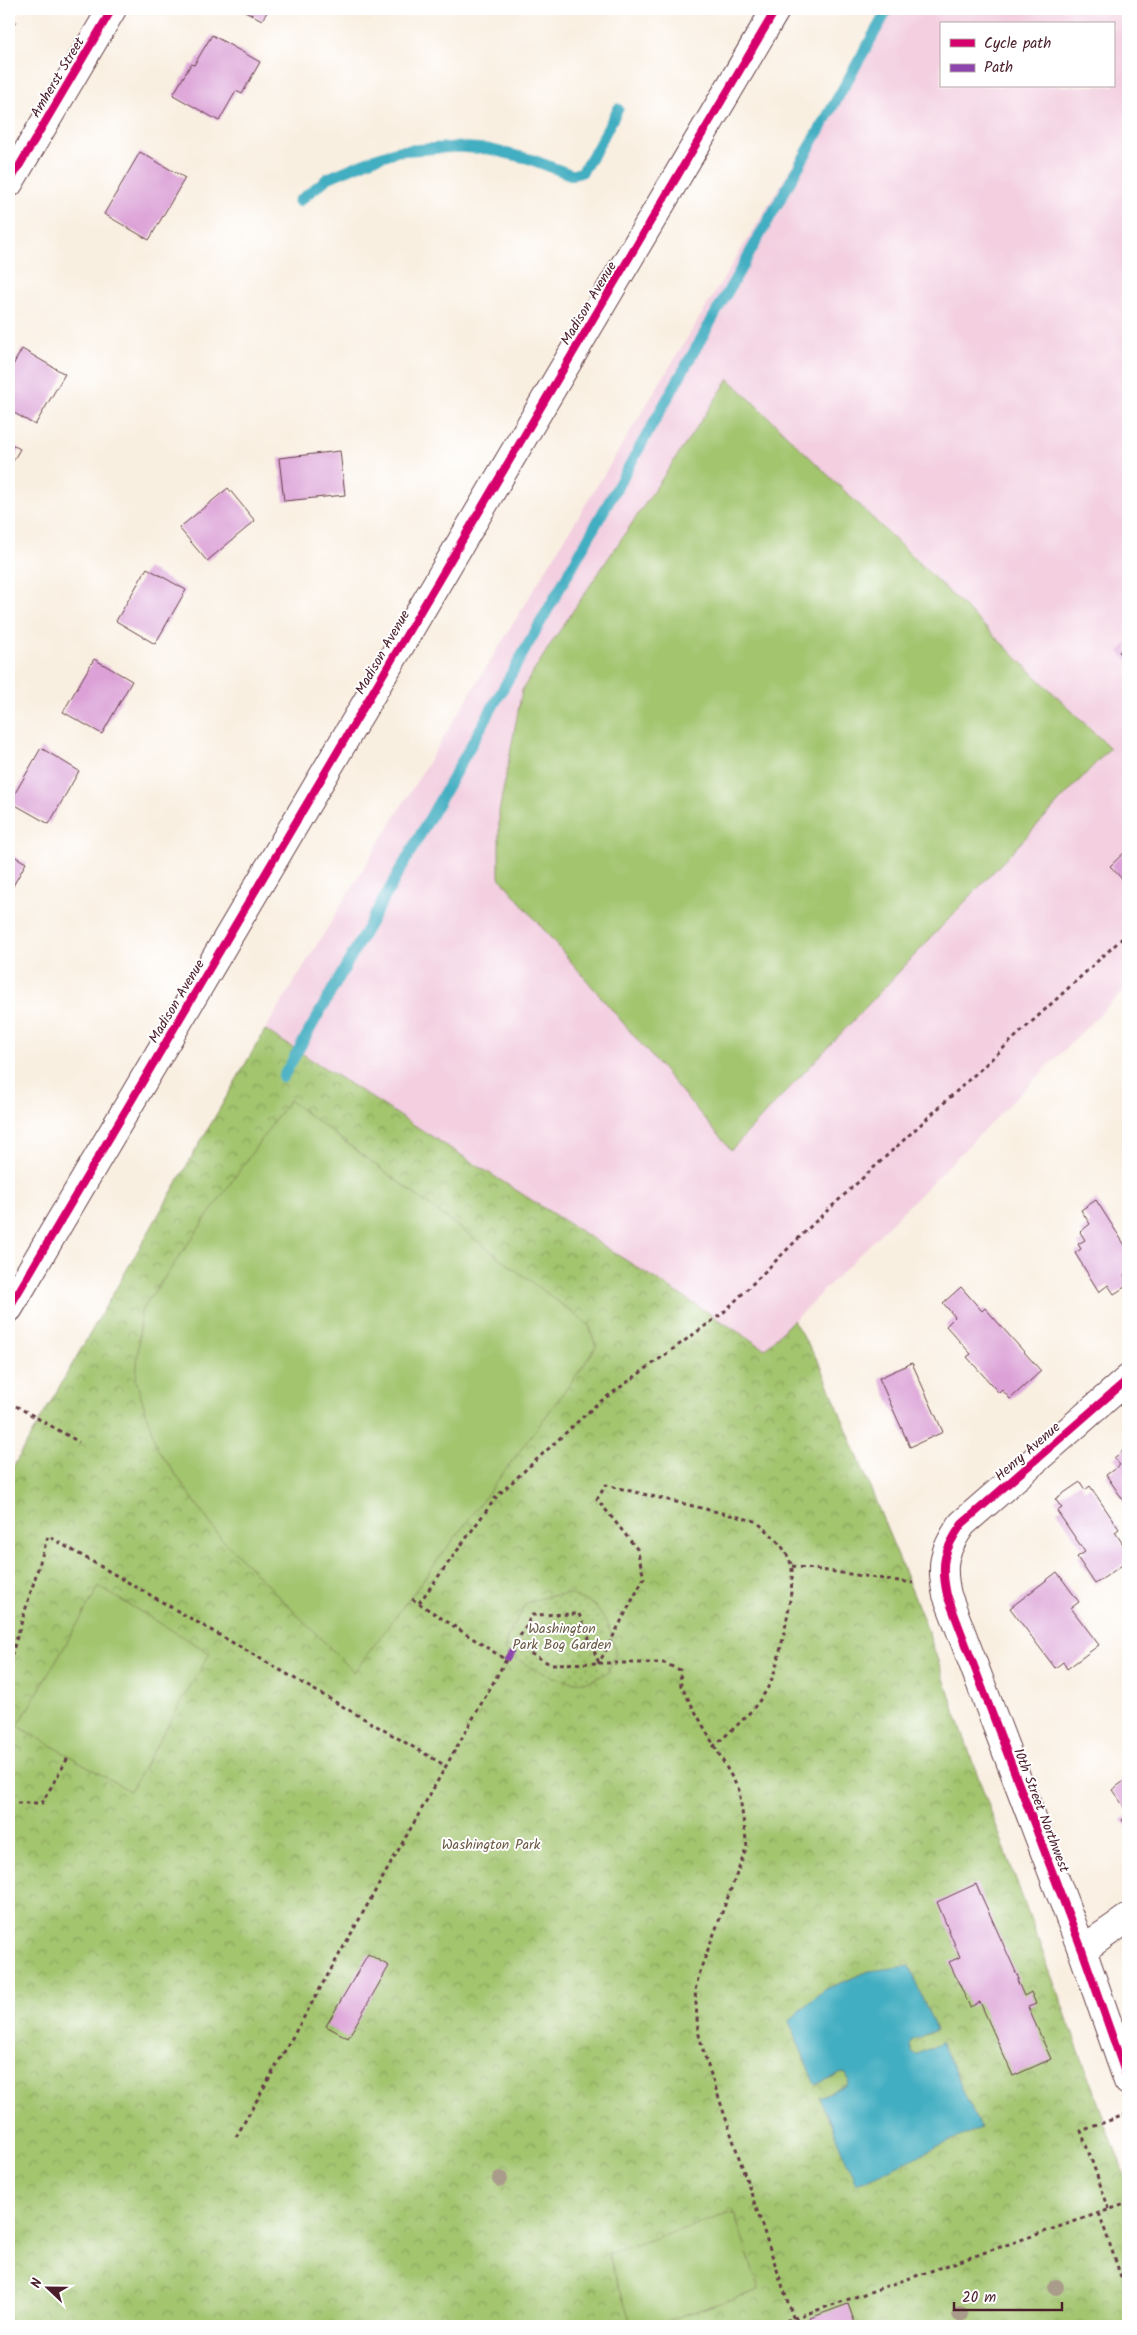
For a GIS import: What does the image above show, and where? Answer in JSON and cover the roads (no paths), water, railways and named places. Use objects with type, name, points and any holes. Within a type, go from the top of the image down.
[{"type":"street","name":"Amherst Street","points":[[9,183],[112,9]]},
{"type":"street","name":"Madison Avenue","points":[[9,1308],[776,9]]},
{"type":"street","name":"Henry Avenue","points":[[947,1546],[962,1524],[1128,1379]]},
{"type":"street","name":"10th Street Northwest","points":[[947,1546],[942,1573],[947,1595],[1082,1950],[1128,2081]]},
{"type":"street","points":[[1082,1950],[1128,1918]]},
{"type":"water","points":[[909,1966],[936,2030],[912,2040],[910,2046],[913,2053],[918,2054],[942,2043],[980,2128],[856,2184],[819,2097],[847,2085],[849,2080],[846,2074],[842,2073],[815,2085],[789,2021],[823,1990],[869,1971]]},
{"type":"waterway","points":[[283,1077],[888,9]]},
{"type":"waterway","points":[[299,201],[328,178],[373,159],[398,151],[456,147],[488,149],[530,159],[572,175],[582,172],[618,109]]},
{"type":"park label","name":"Washington Park Bog Garden","points":[[562,1636]]},
{"type":"park label","name":"Washington Park","points":[[491,1844]]}]
